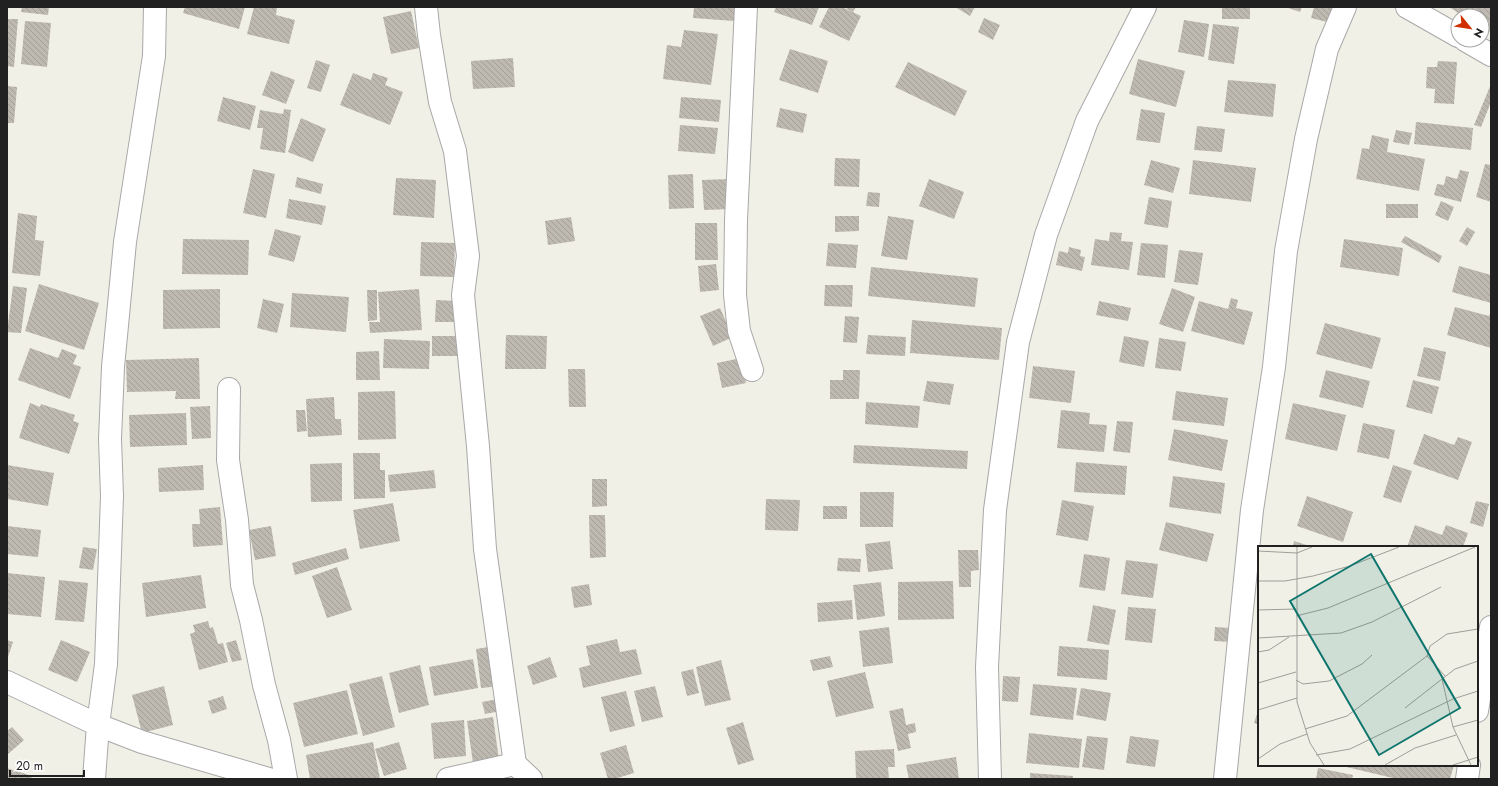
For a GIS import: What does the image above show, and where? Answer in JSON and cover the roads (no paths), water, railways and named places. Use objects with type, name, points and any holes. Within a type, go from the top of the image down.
[{"type":"street","points":[[94,779],[98,725],[106,664],[112,496],[110,439],[113,367],[125,242],[154,56],[155,7]]},
{"type":"street","points":[[426,7],[440,102],[455,151],[468,256],[463,295],[478,446],[485,549],[515,764],[531,779]]},
{"type":"street","points":[[746,7],[734,281],[739,331],[752,370]]},
{"type":"street","points":[[990,779],[987,667],[995,510],[1018,342],[1046,234],[1087,121],[1145,7]]},
{"type":"street","points":[[1225,779],[1252,510],[1274,367],[1286,251],[1306,139],[1325,57],[1345,7]]},
{"type":"street","points":[[1409,7],[1450,31]]},
{"type":"street","points":[[1480,48],[1491,54]]},
{"type":"street","points":[[229,390],[228,460],[237,520],[242,585],[264,684],[279,740],[286,779]]},
{"type":"street","points":[[1478,704],[1491,627]]},
{"type":"street","points":[[7,682],[98,725],[142,742],[269,779]]},
{"type":"street","points":[[448,779],[515,764]]},
{"type":"street","points":[[1467,779],[1469,766]]}]
